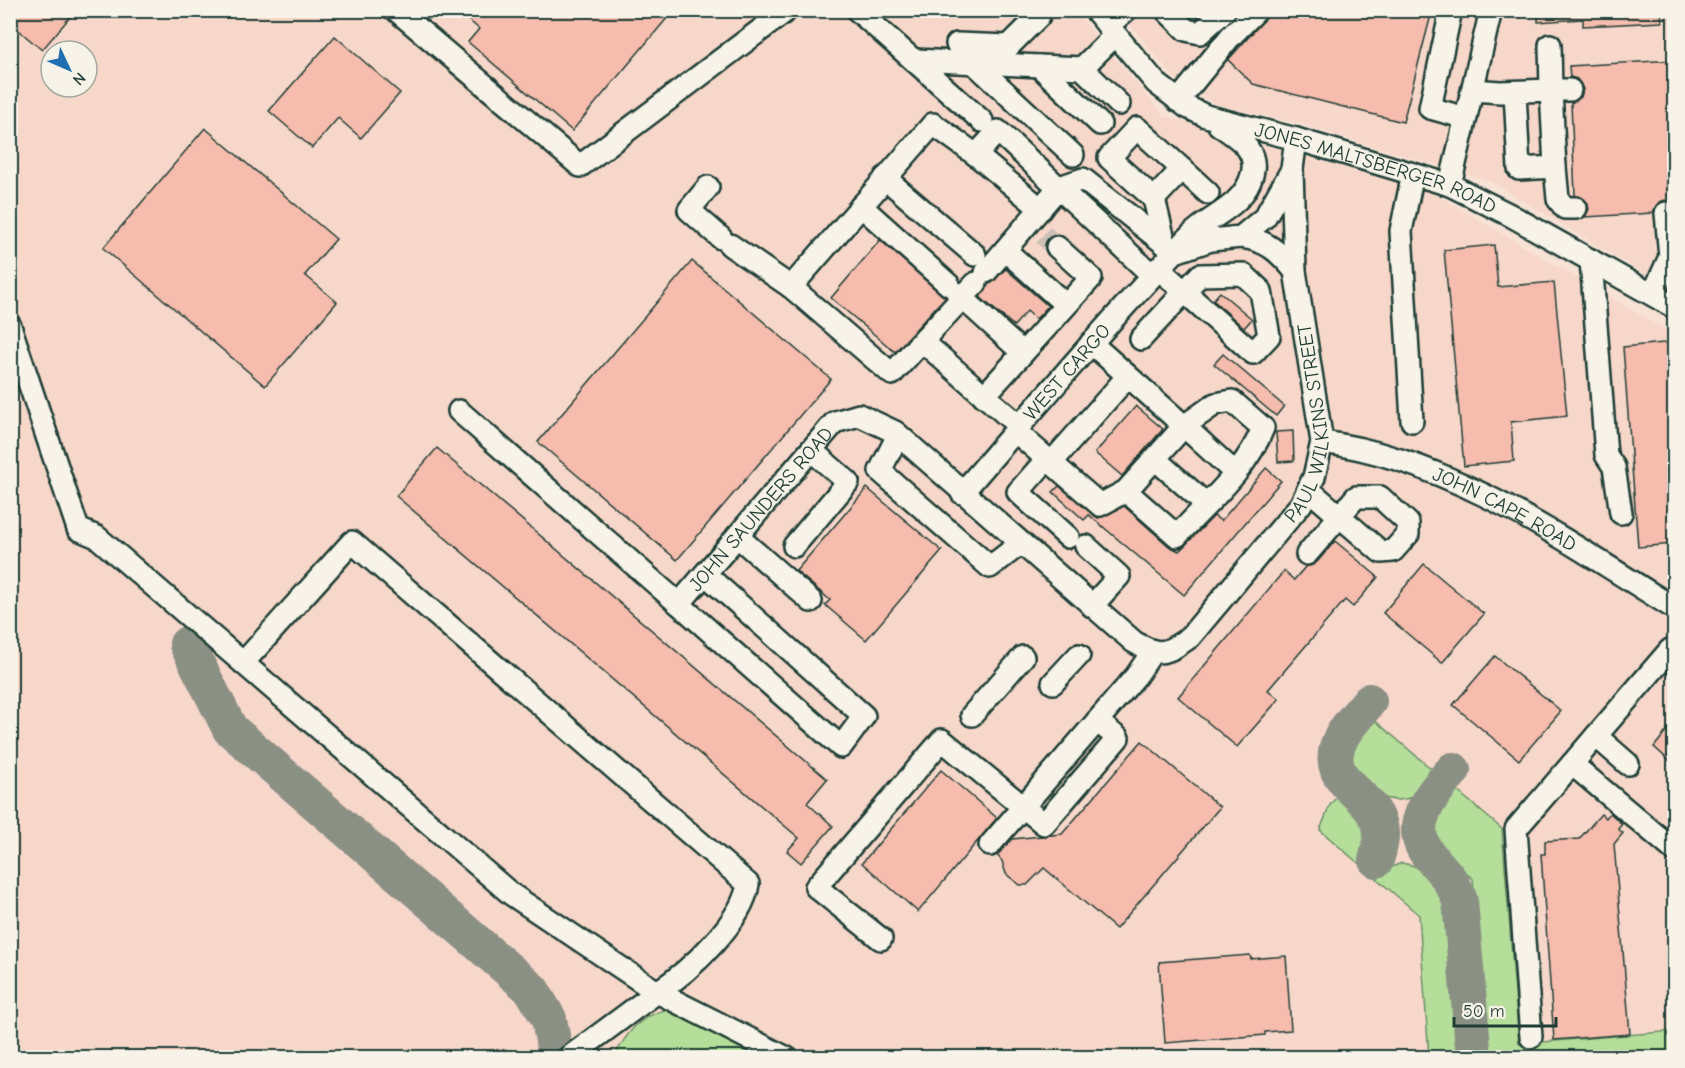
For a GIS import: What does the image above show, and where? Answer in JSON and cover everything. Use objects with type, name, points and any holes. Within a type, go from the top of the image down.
[{"type":"street","points":[[396,10],[580,166],[787,10]]},
{"type":"street","points":[[857,10],[982,121]]},
{"type":"street","points":[[957,44],[1009,46],[1039,16],[1034,10]]},
{"type":"street","points":[[1082,68],[1106,24],[1126,10]]},
{"type":"street","points":[[1177,14],[1186,30],[1200,33],[1226,10]]},
{"type":"street","points":[[1178,101],[1230,37],[1257,10]]},
{"type":"street","points":[[1451,10],[1430,108],[1466,118]]},
{"type":"street","points":[[1450,185],[1491,10]]},
{"type":"street","name":"JONES MALTSBERGER ROAD","points":[[1106,24],[1156,83],[1178,101],[1206,116],[1450,185],[1510,214],[1674,307]]},
{"type":"street","points":[[1550,45],[1561,90],[1556,167],[1558,199],[1565,208],[1576,208]]},
{"type":"street","points":[[915,60],[1082,68],[1119,104]]},
{"type":"street","points":[[974,63],[1073,155]]},
{"type":"street","points":[[1039,66],[1100,124]]},
{"type":"street","points":[[1473,90],[1515,92],[1561,90]]},
{"type":"street","points":[[1515,92],[1519,169],[1556,167]]},
{"type":"street","name":"WEST CARGO","points":[[962,493],[1155,271],[1170,248],[1231,206],[1250,181],[1254,161],[1252,152],[1242,140],[1206,116]]},
{"type":"street","points":[[791,287],[933,124],[976,154],[1091,278],[984,396]]},
{"type":"street","points":[[1170,248],[1154,199],[1109,158],[1137,128],[1208,193]]},
{"type":"street","points":[[976,154],[998,131],[1155,271],[1184,291],[1142,339]]},
{"type":"street","name":"PAUL WILKINS STREET","points":[[1157,652],[1172,650],[1190,637],[1301,504],[1308,489],[1322,442],[1295,271],[1292,169],[1296,140]]},
{"type":"street","points":[[1154,199],[1182,169]]},
{"type":"street","points":[[1241,237],[1265,217],[1292,169]]},
{"type":"street","points":[[1412,421],[1401,231],[1413,174]]},
{"type":"street","points":[[885,178],[972,277],[1023,353]]},
{"type":"street","points":[[1059,187],[1083,179],[1170,248]]},
{"type":"street","points":[[708,187],[689,210],[725,241],[791,287],[892,374],[922,341],[972,277],[1005,249],[1043,228],[1059,187]]},
{"type":"street","points":[[861,206],[972,277]]},
{"type":"street","points":[[1653,294],[1672,255],[1666,213]]},
{"type":"street","name":"WEST CARGO","points":[[1170,248],[1211,240],[1241,237],[1257,239],[1270,245],[1295,271]]},
{"type":"street","points":[[1005,249],[1066,305]]},
{"type":"street","points":[[1591,260],[1606,455],[1614,467],[1621,513]]},
{"type":"street","points":[[10,326],[78,528],[97,537],[511,894],[657,992],[787,1058]]},
{"type":"street","points":[[922,341],[1101,505],[1126,491],[1184,426],[1215,404],[1232,400],[1263,428],[1255,450],[1177,536],[1126,491]]},
{"type":"street","points":[[1091,343],[1234,472]]},
{"type":"street","points":[[1092,606],[1119,576],[1018,492],[1128,376]]},
{"type":"street","name":"JOHN SAUNDERS ROAD","points":[[459,411],[679,604],[835,422],[859,415],[898,435],[1134,642],[1157,652]]},
{"type":"street","points":[[898,435],[880,471],[990,567],[1020,544]]},
{"type":"street","name":"JOHN CAPE ROAD","points":[[1322,442],[1355,447],[1408,462],[1491,500],[1563,539],[1674,608]]},
{"type":"street","points":[[794,546],[848,482],[811,450]]},
{"type":"street","points":[[1155,459],[1206,504]]},
{"type":"street","points":[[1307,554],[1340,516],[1308,489]]},
{"type":"street","points":[[737,536],[811,601]]},
{"type":"street","points":[[243,663],[352,542],[748,884],[746,898],[737,914],[689,969],[568,1058]]},
{"type":"street","points":[[679,604],[840,747],[864,716],[705,574]]},
{"type":"street","points":[[1531,1037],[1516,829],[1673,650]]},
{"type":"street","points":[[990,845],[1157,652]]},
{"type":"street","points":[[1053,683],[1079,655]]},
{"type":"street","points":[[972,715],[1023,657]]},
{"type":"street","points":[[1596,736],[1628,764]]},
{"type":"street","points":[[881,939],[816,887],[942,740],[1023,808]]},
{"type":"street","points":[[1572,764],[1674,850]]},
{"type":"shaded area","points":[[10,11],[1075,11],[1164,116],[1435,194],[1674,335],[1674,1057],[11,1057]]},
{"type":"shaded area","points":[[1118,11],[1674,11],[1674,292],[1492,182],[1300,124],[1215,104],[1173,76]]},
{"type":"green space","points":[[1372,718],[1435,772],[1421,790],[1409,798],[1399,800],[1376,794],[1357,779],[1351,769],[1349,758],[1351,743]]},
{"type":"green space","points":[[1454,788],[1502,829],[1519,1044],[1674,1031],[1674,1052],[1612,1058],[1486,1056],[1473,879],[1439,847],[1432,828],[1434,817]]},
{"type":"green space","points":[[1338,795],[1362,817],[1367,825],[1369,842],[1358,863],[1320,830],[1330,805]]},
{"type":"green space","points":[[1402,863],[1423,868],[1441,886],[1447,898],[1453,929],[1464,1057],[1429,1057],[1419,915],[1377,879],[1386,869]]},
{"type":"green space","points":[[668,1009],[675,1009],[770,1057],[614,1058],[623,1041],[641,1021]]},
{"type":"building","points":[[10,10],[76,10],[51,39],[39,39],[39,47],[10,23]]},
{"type":"building","points":[[457,10],[674,10],[572,131],[468,42],[479,29]]},
{"type":"building","points":[[1273,10],[1413,10],[1431,15],[1403,122],[1253,84],[1228,60]]},
{"type":"building","points":[[1538,10],[1661,10],[1662,22],[1583,26],[1583,19],[1538,22]]},
{"type":"building","points":[[335,36],[400,93],[361,138],[338,118],[312,148],[269,111]]},
{"type":"building","points":[[1674,60],[1674,204],[1665,200],[1659,202],[1653,213],[1585,217],[1589,209],[1587,202],[1575,195],[1571,103],[1581,97],[1583,89],[1577,79],[1570,77],[1569,66]]},
{"type":"building","points":[[205,128],[336,239],[305,275],[337,302],[265,386],[103,248]]},
{"type":"building","points":[[880,240],[945,297],[895,352],[831,298]]},
{"type":"building","points":[[1494,245],[1498,287],[1554,282],[1567,416],[1511,422],[1514,461],[1464,466],[1444,250]]},
{"type":"building","points":[[692,261],[831,379],[677,560],[538,442]]},
{"type":"building","points":[[1006,269],[1048,306],[1036,319],[1027,311],[1014,326],[980,297],[988,284]]},
{"type":"building","points":[[1220,292],[1252,319],[1244,328],[1213,300]]},
{"type":"building","points":[[1674,342],[1674,544],[1638,547],[1623,347]]},
{"type":"building","points":[[1223,354],[1284,406],[1276,416],[1214,364]]},
{"type":"building","points":[[1136,406],[1163,429],[1122,476],[1095,453]]},
{"type":"building","points":[[1293,431],[1294,461],[1278,462],[1276,432]]},
{"type":"building","points":[[437,448],[827,779],[807,803],[833,826],[801,863],[787,851],[799,838],[396,496]]},
{"type":"building","points":[[1266,468],[1281,481],[1184,595],[1089,515],[1084,520],[1053,492],[1059,486],[1098,518],[1124,506],[1169,546],[1179,551],[1214,516],[1221,521]]},
{"type":"building","points":[[867,488],[942,551],[866,640],[825,605],[830,600],[796,571]]},
{"type":"building","points":[[1335,541],[1378,577],[1353,607],[1345,600],[1268,690],[1279,699],[1237,747],[1178,697],[1284,571],[1294,580],[1306,566],[1317,562]]},
{"type":"building","points":[[1424,564],[1484,614],[1442,663],[1383,613]]},
{"type":"building","points":[[1495,656],[1561,711],[1519,760],[1453,705]]},
{"type":"building","points":[[1674,722],[1674,765],[1654,747]]},
{"type":"building","points":[[1142,741],[1220,807],[1116,929],[1044,868],[1027,885],[1020,885],[1006,874],[1002,861],[997,855],[1012,839],[1062,834]]},
{"type":"building","points":[[941,770],[997,818],[918,912],[862,863]]},
{"type":"building","points":[[1610,813],[1622,824],[1618,829],[1623,833],[1614,844],[1630,1034],[1554,1040],[1541,854],[1545,854],[1545,841],[1579,839],[1601,814],[1606,818]]},
{"type":"building","points":[[1250,955],[1251,959],[1286,956],[1291,1030],[1265,1032],[1265,1035],[1165,1043],[1159,962]]},
{"type":"taxiway","points":[[187,644],[230,729],[532,990],[549,1019],[556,1058]]},
{"type":"taxiway","points":[[1369,701],[1343,734],[1337,750],[1336,762],[1339,773],[1372,809],[1378,820],[1381,835],[1376,860]]},
{"type":"taxiway","points":[[1453,770],[1436,790],[1423,812],[1420,835],[1423,847],[1449,878],[1460,901],[1474,1058]]},
{"type":"tunnel","points":[[1043,235],[1057,247]]}]
